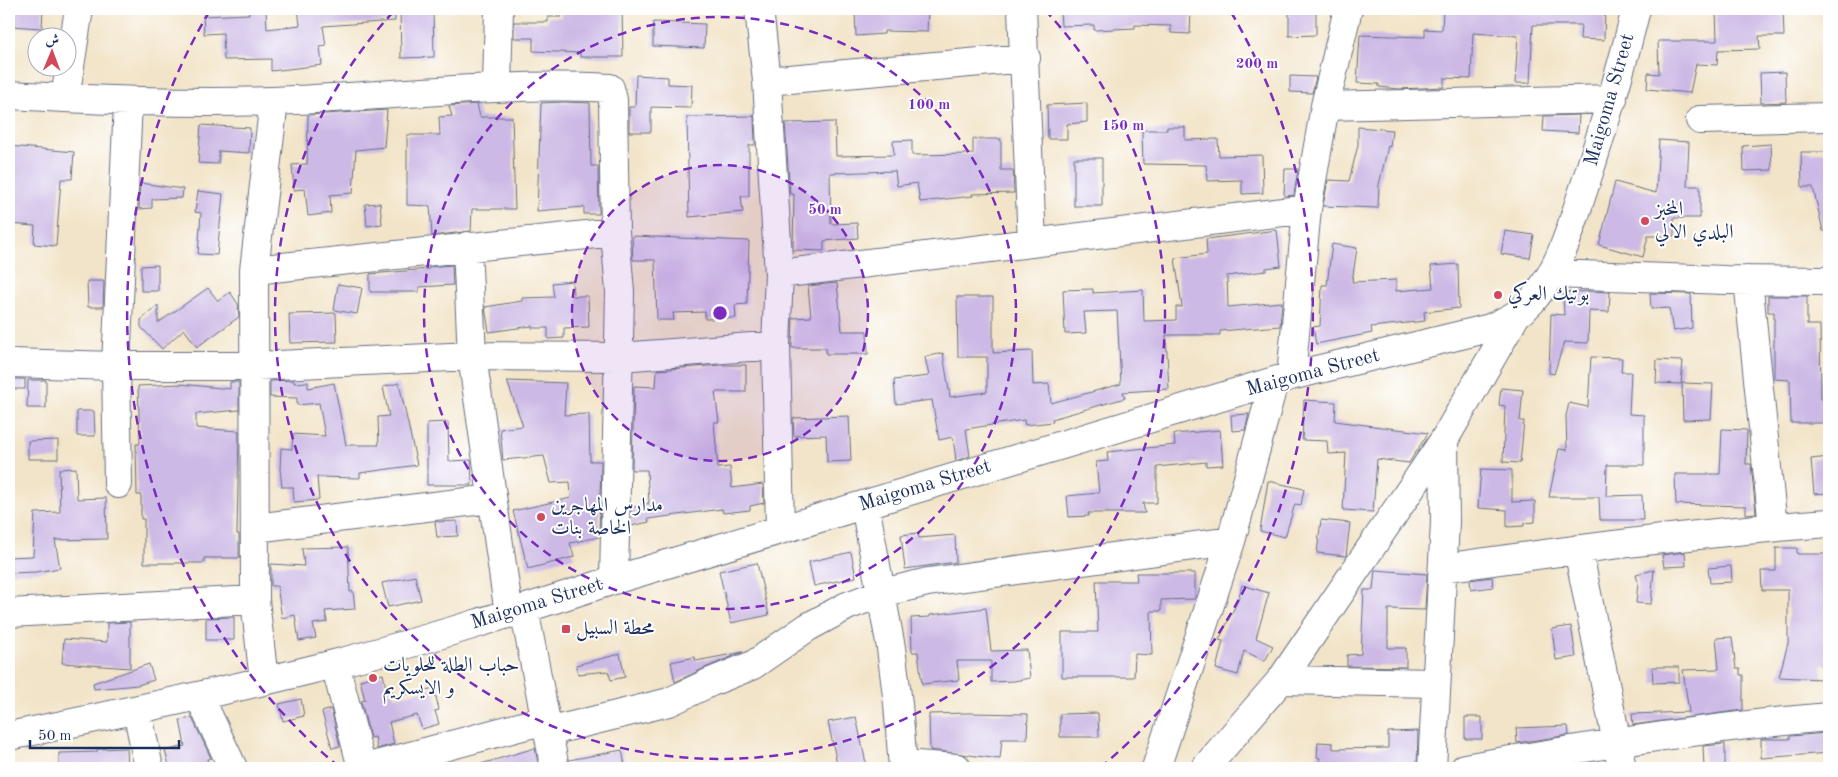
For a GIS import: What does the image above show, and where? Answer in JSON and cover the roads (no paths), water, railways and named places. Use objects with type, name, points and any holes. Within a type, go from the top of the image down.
[{"type":"street","points":[[65,98],[79,9]]},
{"type":"street","points":[[497,86],[499,9]]},
{"type":"street","points":[[759,9],[767,81],[779,274],[776,346],[780,530]]},
{"type":"street","points":[[1022,9],[1026,58],[1032,243]]},
{"type":"street","points":[[1156,768],[1282,379],[1307,209],[1325,106],[1348,9]]},
{"type":"street","name":"Maigoma Street","points":[[9,736],[137,710],[336,664],[516,612],[614,580],[1282,379],[1490,328],[1514,317],[1536,297],[1552,274],[1571,228],[1613,99],[1636,9]]},
{"type":"street","points":[[767,81],[1026,58]]},
{"type":"street","points":[[9,94],[128,102],[274,100],[497,86],[610,88],[613,100],[615,232],[620,292],[614,580]]},
{"type":"street","points":[[1325,106],[1613,99]]},
{"type":"street","points":[[264,681],[255,600],[256,366],[254,270],[274,100]]},
{"type":"street","points":[[118,484],[116,366],[128,102]]},
{"type":"street","points":[[1700,120],[1829,117]]},
{"type":"street","points":[[779,274],[1307,209]]},
{"type":"street","points":[[254,270],[467,246],[615,232]]},
{"type":"street","points":[[467,246],[472,356],[491,499],[516,612],[555,768]]},
{"type":"street","points":[[1552,274],[1829,281]]},
{"type":"street","points":[[1748,280],[1773,527]]},
{"type":"street","points":[[1205,768],[1281,680],[1444,440],[1514,317]]},
{"type":"street","points":[[9,363],[116,366],[256,366],[472,356],[620,356],[776,346]]},
{"type":"street","points":[[1432,768],[1443,568],[1444,440]]},
{"type":"street","points":[[255,528],[491,499]]},
{"type":"street","points":[[865,505],[882,593],[898,704],[903,766],[957,768]]},
{"type":"street","points":[[1443,568],[1578,549],[1773,527],[1829,523]]},
{"type":"street","points":[[336,664],[363,768],[546,726],[669,702],[753,665],[808,627],[847,606],[882,593],[928,582],[1231,541]]},
{"type":"street","points":[[1578,549],[1622,768]]},
{"type":"street","points":[[9,613],[255,600]]},
{"type":"street","points":[[1281,680],[1436,683]]},
{"type":"street","points":[[199,696],[233,768]]},
{"type":"street","points":[[137,710],[149,768]]},
{"type":"street","points":[[1465,768],[1616,741],[1735,725],[1829,717]]},
{"type":"place","name":"المخبز البلدي الالي","points":[[1645,221]]},
{"type":"place","name":"بوتيك العركي","points":[[1498,295]]},
{"type":"place","name":"مدارس المهاجرين الخاصة بنات","points":[[541,517]]},
{"type":"place","name":"محطة السبيل","points":[[566,629]]},
{"type":"place","name":"حباب الطلة للحلويات و الايسكريم","points":[[373,678]]}]
